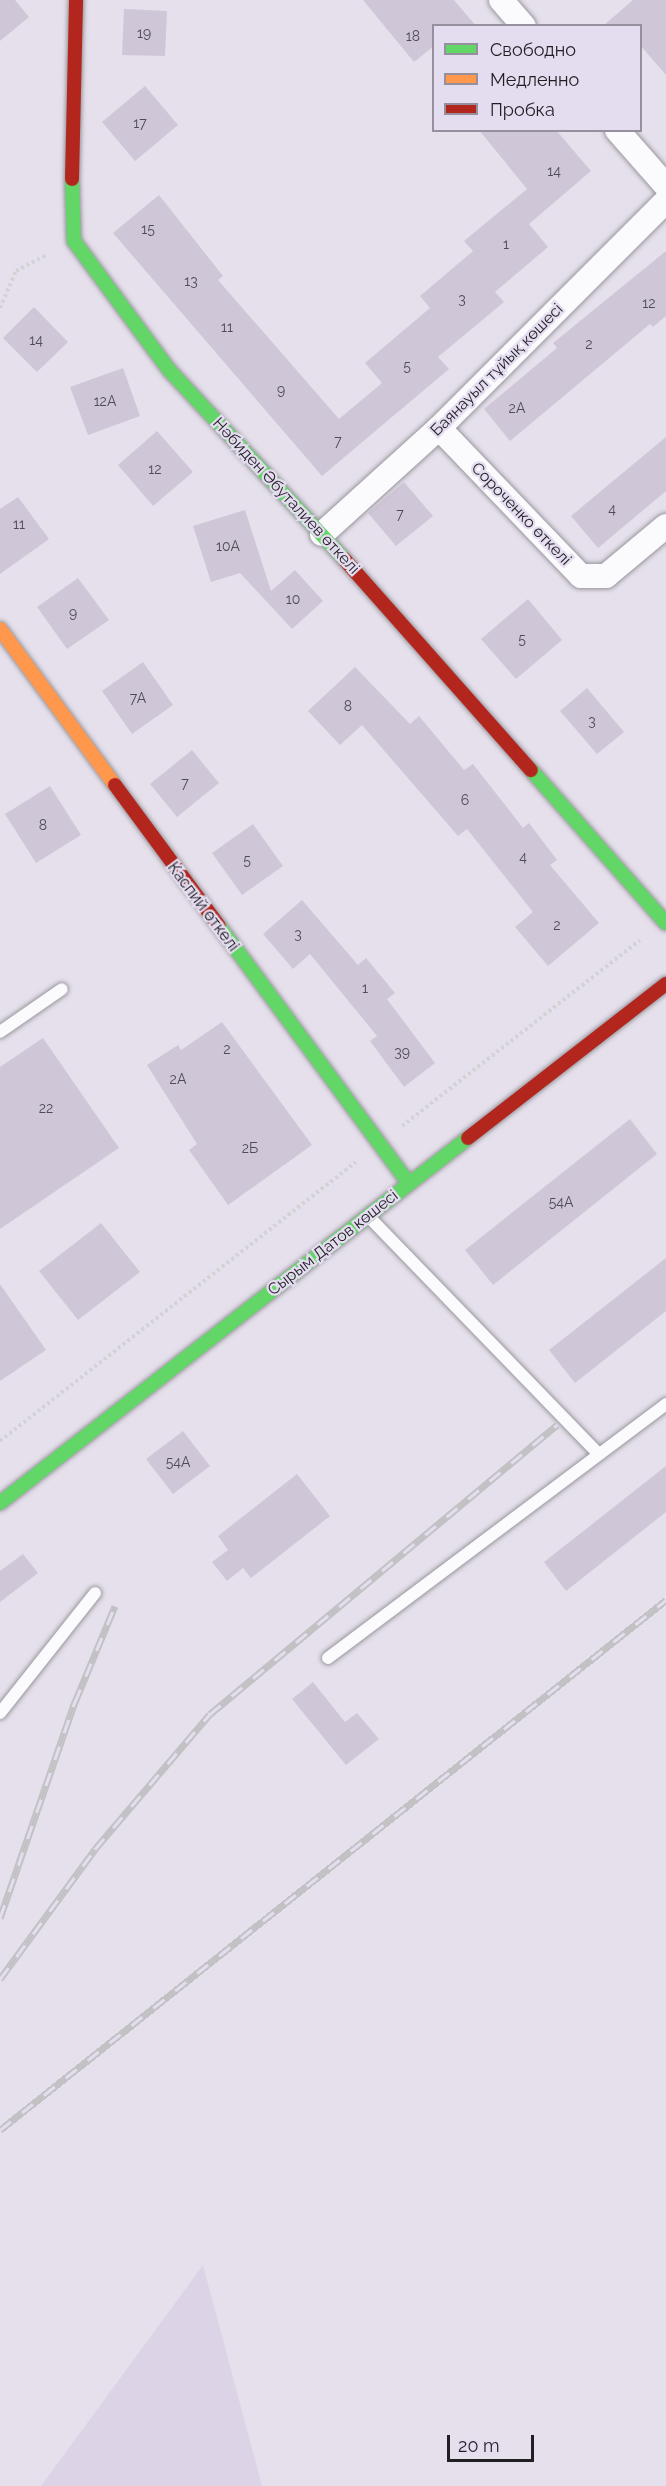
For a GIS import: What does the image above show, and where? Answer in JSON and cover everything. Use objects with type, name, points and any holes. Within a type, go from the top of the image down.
[{"type":"street","points":[[74,241],[71,141],[76,0]]},
{"type":"street","points":[[501,0],[522,24]]},
{"type":"street","points":[[619,132],[666,186]]},
{"type":"street","name":"Баянауыл тұйық көшесі","points":[[322,534],[439,428],[666,201]]},
{"type":"street","name":"Нәбиден Әбуталиев өткелі","points":[[74,241],[170,370],[322,534],[665,922]]},
{"type":"street","name":"Сороченко өткелі","points":[[439,428],[581,576],[606,576],[666,526]]},
{"type":"street","name":"Каспий өткелі","points":[[0,629],[409,1184]]},
{"type":"street","name":"Сырым Датов көшесі","points":[[0,1503],[666,984]]},
{"type":"lane","points":[[0,1032],[62,989]]},
{"type":"lane","points":[[368,1216],[599,1454]]},
{"type":"lane","points":[[328,1658],[666,1404]]},
{"type":"lane","points":[[0,1713],[95,1593]]},
{"type":"path","points":[[0,308],[16,271],[74,241]]},
{"type":"path","points":[[0,1441],[665,922]]},
{"type":"shaded area","points":[[203,2265],[262,2486],[41,2486]]},
{"type":"building","points":[[0,0],[15,0],[29,17],[0,41]]},
{"type":"building","points":[[363,0],[454,0],[474,24],[432,24],[432,48],[414,62]]},
{"type":"building","points":[[633,0],[666,0],[666,75],[642,47],[642,24],[605,24]]},
{"type":"building","points":[[124,9],[167,11],[165,56],[122,55]]},
{"type":"building","points":[[145,86],[178,125],[135,161],[102,122]]},
{"type":"building","points":[[481,132],[558,132],[591,171],[529,224],[548,247],[495,292],[504,302],[438,357],[449,369],[322,476],[113,233],[159,195],[223,276],[218,280],[339,419],[382,383],[365,363],[430,308],[420,296],[473,251],[464,241],[527,189]]},
{"type":"building","points":[[666,251],[666,316],[653,327],[650,324],[510,441],[484,409],[557,348],[553,343]]},
{"type":"building","points":[[34,307],[68,342],[37,372],[3,338]]},
{"type":"building","points":[[123,368],[140,416],[88,435],[70,387]]},
{"type":"building","points":[[157,431],[193,472],[153,506],[118,465]]},
{"type":"building","points":[[666,437],[666,491],[598,548],[571,516]]},
{"type":"building","points":[[404,482],[433,516],[396,546],[368,513]]},
{"type":"building","points":[[18,497],[49,539],[0,574],[0,509]]},
{"type":"building","points":[[245,510],[271,591],[295,570],[323,601],[292,629],[240,573],[211,582],[193,526]]},
{"type":"building","points":[[78,578],[109,620],[67,649],[37,607]]},
{"type":"building","points":[[528,599],[562,640],[516,679],[481,639]]},
{"type":"building","points":[[143,662],[173,705],[132,734],[102,691]]},
{"type":"building","points":[[355,667],[410,724],[419,716],[464,770],[473,764],[523,828],[529,823],[557,860],[550,865],[599,923],[548,966],[515,927],[533,912],[467,829],[458,836],[362,725],[340,745],[308,711]]},
{"type":"building","points":[[587,688],[624,732],[597,754],[560,711]]},
{"type":"building","points":[[192,750],[219,783],[177,817],[150,784]]},
{"type":"building","points":[[50,786],[81,835],[36,863],[5,814]]},
{"type":"building","points":[[253,824],[283,866],[242,895],[212,853]]},
{"type":"building","points":[[302,900],[358,965],[366,958],[395,993],[387,999],[435,1063],[404,1087],[370,1041],[377,1036],[310,954],[293,969],[263,934]]},
{"type":"building","points":[[222,1022],[312,1145],[228,1205],[189,1150],[197,1144],[147,1065],[178,1045],[181,1050]]},
{"type":"building","points":[[43,1038],[119,1148],[0,1229],[0,1067]]},
{"type":"building","points":[[630,1119],[657,1154],[493,1285],[465,1250]]},
{"type":"building","points":[[101,1223],[140,1272],[78,1320],[39,1271]]},
{"type":"building","points":[[666,1258],[666,1311],[575,1383],[549,1350]]},
{"type":"building","points":[[0,1284],[46,1350],[0,1381]]},
{"type":"building","points":[[183,1431],[210,1466],[173,1494],[146,1459]]},
{"type":"building","points":[[666,1466],[666,1512],[566,1591],[544,1562]]},
{"type":"building","points":[[297,1474],[330,1516],[251,1578],[243,1568],[227,1581],[212,1562],[228,1550],[218,1536]]},
{"type":"building","points":[[23,1554],[38,1573],[0,1602],[0,1571]]},
{"type":"building","points":[[313,1682],[345,1722],[357,1713],[379,1739],[346,1765],[292,1699]]},
{"type":"railway","points":[[0,1979],[95,1849],[210,1714],[557,1425]]},
{"type":"railway","points":[[0,2130],[666,1600]]},
{"type":"railway","points":[[0,1918],[75,1702],[115,1606]]},
{"type":"traffic: fast","points":[[72,179],[74,241],[170,371],[344,559]]},
{"type":"traffic: fast","points":[[531,770],[666,923]]},
{"type":"traffic: fast","points":[[219,926],[409,1184]]},
{"type":"traffic: fast","points":[[0,1503],[468,1138]]},
{"type":"traffic: slow","points":[[0,629],[115,785]]},
{"type":"traffic: jam","points":[[72,179],[76,0]]},
{"type":"traffic: jam","points":[[344,559],[531,770]]},
{"type":"traffic: jam","points":[[115,785],[219,926]]},
{"type":"traffic: jam","points":[[468,1138],[666,984]]}]
